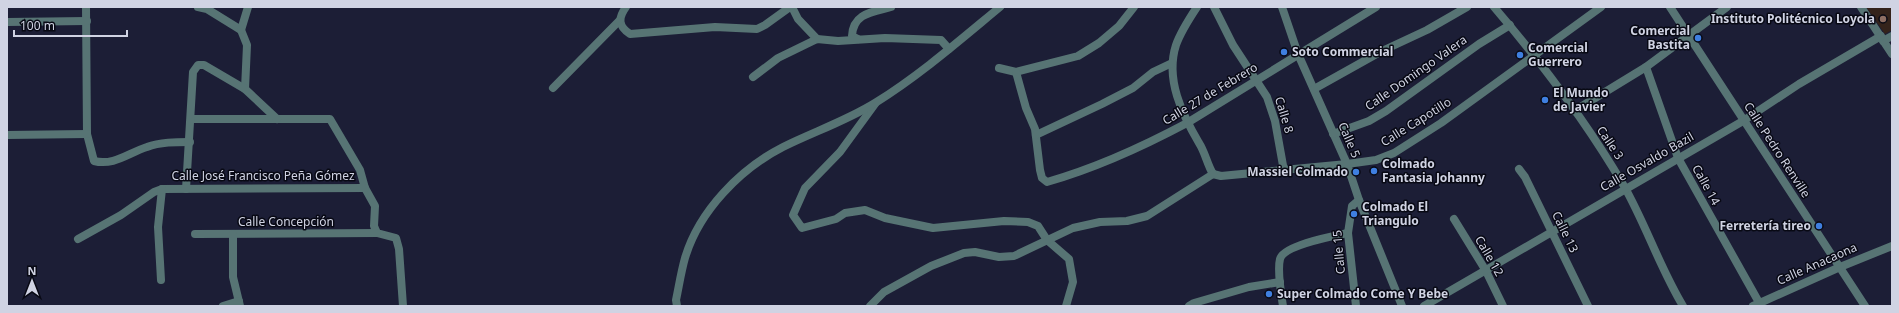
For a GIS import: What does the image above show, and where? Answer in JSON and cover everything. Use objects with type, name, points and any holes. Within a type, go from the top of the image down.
[{"type":"street","points":[[86,7],[87,134],[94,160],[103,163],[116,160],[147,146],[190,142]]},
{"type":"street","points":[[198,7],[207,9],[241,30],[247,45],[245,89]]},
{"type":"street","points":[[241,30],[248,7]]},
{"type":"street","points":[[553,88],[620,20],[626,7]]},
{"type":"street","points":[[620,20],[623,30],[630,34],[715,27],[756,29],[765,26],[791,7],[798,19],[817,39]]},
{"type":"street","points":[[858,39],[852,36],[852,31],[856,22],[862,15],[891,7]]},
{"type":"street","points":[[677,306],[676,300],[685,258],[706,216],[721,196],[741,176],[782,147],[822,131],[874,104],[901,86],[1000,7]]},
{"type":"street","points":[[1000,68],[1016,72],[1078,56],[1099,43],[1119,26],[1134,7]]},
{"type":"street","points":[[870,306],[884,292],[931,266],[964,253],[975,252],[999,257],[1014,256],[1073,228],[1148,216],[1213,174],[1206,163],[1200,145],[1187,123],[1180,107],[1172,63],[1176,46],[1182,31],[1197,7]]},
{"type":"street","name":"Calle 8","points":[[1214,7],[1233,45],[1266,97],[1275,121],[1284,171]]},
{"type":"street","name":"Calle 5","points":[[1282,7],[1298,54],[1346,164],[1402,306]]},
{"type":"street","name":"Calle 27 de Febrero","points":[[1036,135],[1040,170],[1042,178],[1047,182],[1084,171],[1187,123],[1254,80],[1376,7]]},
{"type":"street","points":[[1314,89],[1382,51],[1427,30],[1467,7]]},
{"type":"street","name":"Calle 3","points":[[1494,7],[1535,55],[1608,160],[1625,188],[1683,306]]},
{"type":"street","name":"Calle Pedro Renville","points":[[1670,7],[1865,306]]},
{"type":"street","points":[[1574,110],[1646,67],[1726,7]]},
{"type":"street","points":[[1861,7],[1892,54]]},
{"type":"street","name":"Calle Capotillo","points":[[1213,174],[1221,176],[1346,164],[1376,160],[1394,153],[1441,123],[1597,8]]},
{"type":"street","points":[[7,22],[87,21]]},
{"type":"street","name":"Calle Domingo Valera","points":[[1333,134],[1369,121],[1386,111],[1479,44],[1510,25]]},
{"type":"street","name":"Calle Osvaldo Bazil","points":[[1424,306],[1486,271],[1550,231],[1743,121],[1798,84],[1882,39],[1892,36]]},
{"type":"street","points":[[753,77],[778,58],[817,39],[838,41],[885,38],[941,40],[949,49]]},
{"type":"street","points":[[1016,72],[1026,108],[1036,135],[1133,88],[1153,72],[1172,63]]},
{"type":"street","points":[[186,189],[190,142],[192,72],[198,65],[204,65],[245,89],[277,119]]},
{"type":"street","name":"Calle 14","points":[[1646,67],[1678,158],[1758,305]]},
{"type":"street","points":[[874,104],[840,152],[805,188],[793,215],[802,228],[836,219],[846,214],[865,210],[885,218],[933,228],[1004,221],[1028,222],[1038,226],[1047,240],[1069,259],[1073,282],[1066,306]]},
{"type":"street","points":[[191,118],[330,119],[360,170],[366,188],[375,206],[374,226],[377,233]]},
{"type":"street","points":[[7,135],[87,134]]},
{"type":"street","name":"Calle 13","points":[[1519,169],[1525,177],[1550,231],[1588,306]]},
{"type":"street","name":"Calle José Francisco Peña Gómez","points":[[78,239],[121,215],[154,192],[162,189],[366,188]]},
{"type":"street","points":[[161,280],[158,227],[162,189]]},
{"type":"street","name":"Calle 15","points":[[1356,306],[1348,233],[1352,206],[1359,200]]},
{"type":"street","name":"Calle 12","points":[[1454,219],[1486,271],[1503,306]]},
{"type":"street","name":"Calle Concepción","points":[[196,234],[377,233],[396,238],[399,249],[403,306]]},
{"type":"street","points":[[1283,306],[1280,282],[1280,260],[1283,253],[1291,248],[1348,233]]},
{"type":"street","points":[[223,306],[240,304],[233,278],[233,234]]},
{"type":"street","name":"Calle Anacaona","points":[[1758,305],[1840,267],[1892,246]]},
{"type":"street","points":[[1188,306],[1249,287],[1280,282]]},
{"type":"shaded area","name":"Instituto Politécnico Loyola","points":[[1866,7],[1892,7],[1892,30],[1885,34]]},
{"type":"place","name":"Instituto Politécnico Loyola","points":[[1883,19]]},
{"type":"place","name":"Comercial Bastita","points":[[1698,38]]},
{"type":"place","name":"Soto Commercial","points":[[1284,52]]},
{"type":"place","name":"Comercial Guerrero","points":[[1520,55]]},
{"type":"place","name":"El Mundo de Javier","points":[[1545,100]]},
{"type":"place","name":"Colmado Fantasia Johanny","points":[[1374,171]]},
{"type":"place","name":"Massiel Colmado","points":[[1356,172]]},
{"type":"place","name":"Colmado El Triangulo","points":[[1354,214]]},
{"type":"place","name":"Ferretería tireo","points":[[1819,226]]},
{"type":"place","name":"Super Colmado Come Y Bebe","points":[[1269,294]]}]
